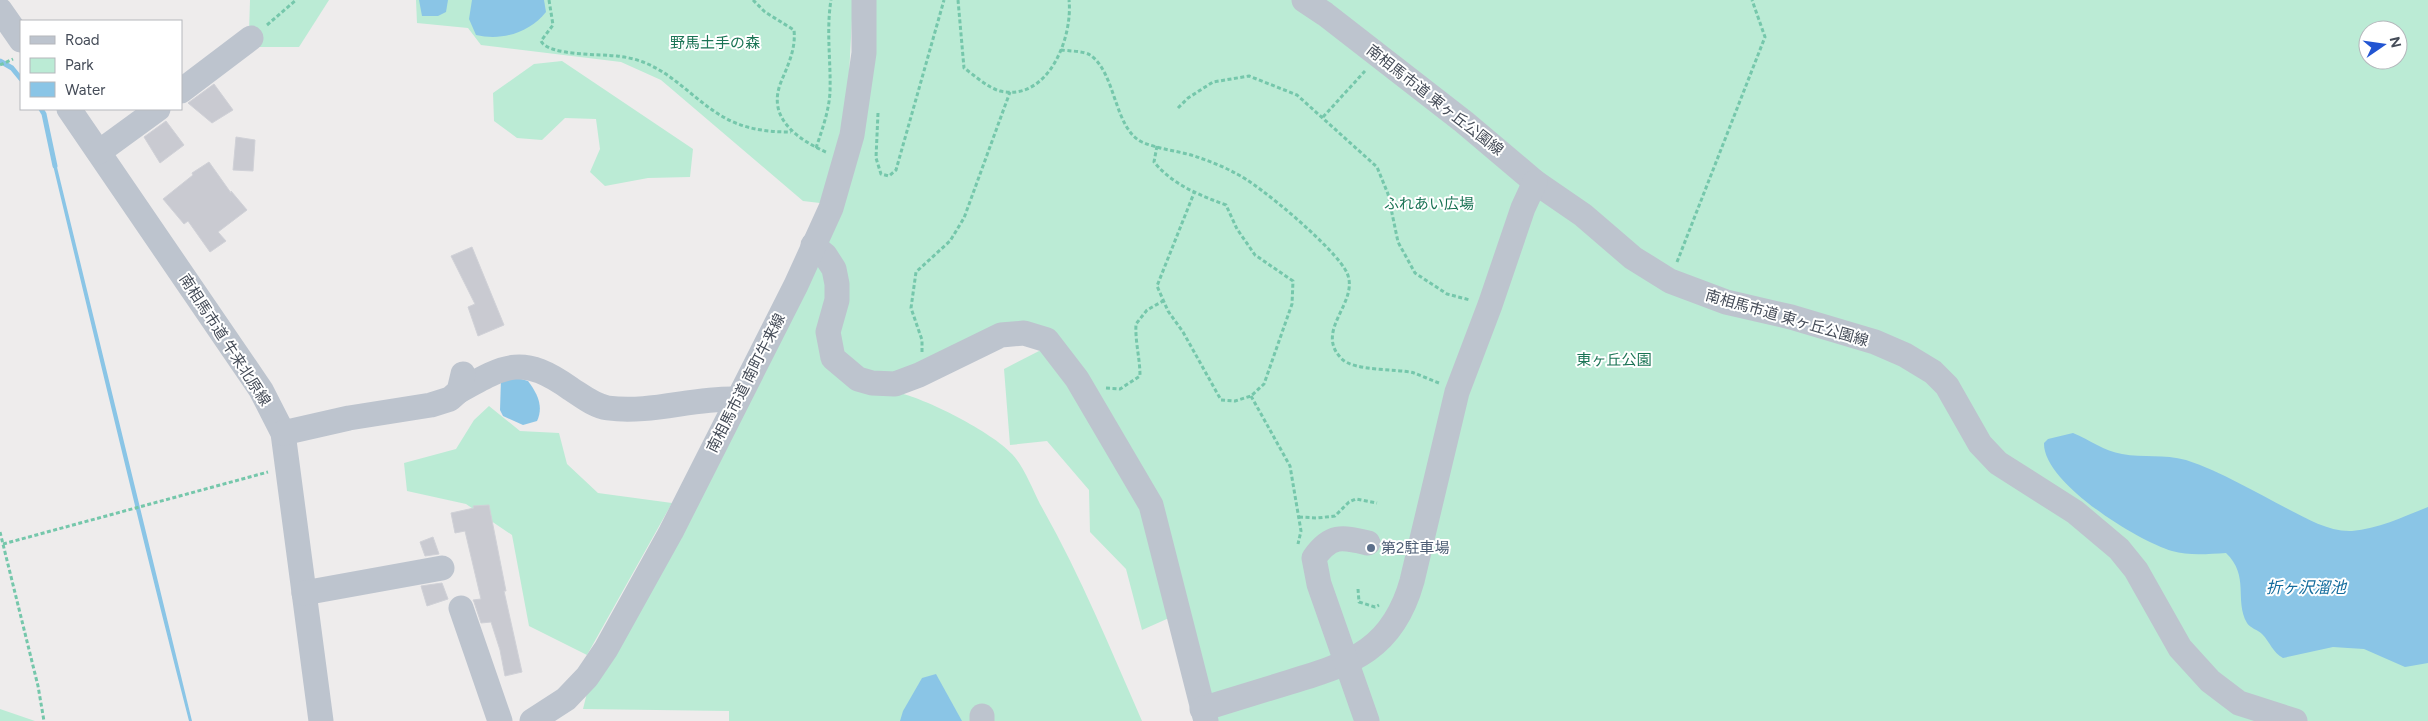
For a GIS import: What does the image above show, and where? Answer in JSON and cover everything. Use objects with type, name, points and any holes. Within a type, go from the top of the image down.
[{"type":"street","name":"南相馬市道 南町牛来線","points":[[532,721],[555,708],[577,688],[606,649],[671,532],[831,208],[846,160],[861,82],[864,0]]},
{"type":"street","name":"南相馬市道 東ヶ丘公園線","points":[[1304,0],[1464,122],[1535,182],[1583,216],[1633,258],[1670,282],[1726,302],[1791,317],[1875,342],[1905,355],[1933,372],[1947,386],[1980,444],[1998,463],[2075,512],[2119,549],[2136,570],[2180,648],[2210,681],[2240,703],[2295,721]]},
{"type":"street","points":[[0,10],[16,50]]},
{"type":"street","points":[[182,90],[251,38]]},
{"type":"street","name":"南相馬市道 牛来北原線","points":[[70,110],[261,390],[282,432],[288,466],[320,721]]},
{"type":"street","points":[[99,152],[157,110]]},
{"type":"street","points":[[813,245],[825,255],[834,269],[837,284],[837,300],[828,332],[833,358],[858,379],[872,384],[895,384],[927,371],[1001,335],[1024,333],[1047,340],[1080,384],[1151,505],[1204,715],[1360,657],[1385,634],[1406,602],[1457,392],[1490,305],[1523,208],[1535,182]]},
{"type":"street","points":[[282,432],[349,418],[431,405],[450,399],[461,382],[520,365],[555,377],[594,404],[607,408],[646,408],[709,400],[738,399]]},
{"type":"street","points":[[1367,721],[1345,664],[1319,584],[1314,558],[1320,549],[1332,539],[1338,538],[1368,543]]},
{"type":"street","points":[[304,593],[442,568]]},
{"type":"street","points":[[461,608],[500,721]]},
{"type":"path","points":[[251,38],[296,0]]},
{"type":"path","points":[[549,0],[553,25],[541,41],[549,48],[566,52],[617,56],[642,62],[679,82],[730,120],[772,132],[791,132]]},
{"type":"path","points":[[753,0],[764,12],[794,30],[793,50],[780,83],[777,102],[782,118],[791,132],[816,148],[846,160]]},
{"type":"path","points":[[816,148],[827,112],[830,94],[828,30],[831,0]]},
{"type":"path","points":[[878,111],[877,165],[881,174],[889,176],[896,170],[944,0]]},
{"type":"path","points":[[958,0],[964,68],[998,90],[1010,92],[1032,87],[1049,73],[1061,50],[1067,28],[1069,0]]},
{"type":"path","points":[[1670,282],[1765,36],[1752,0]]},
{"type":"path","points":[[0,65],[16,50]]},
{"type":"path","points":[[1061,50],[1090,54],[1099,65],[1128,128],[1140,142],[1199,158],[1237,173],[1312,232],[1335,254],[1348,274],[1349,292],[1332,333],[1334,348],[1342,360],[1360,366],[1414,373],[1457,392]]},
{"type":"path","points":[[1323,117],[1368,68],[1375,54]]},
{"type":"path","points":[[1178,108],[1188,98],[1213,82],[1249,76],[1297,95],[1377,167],[1388,194],[1398,242],[1415,273],[1447,294],[1490,305]]},
{"type":"path","points":[[927,371],[922,359],[922,340],[911,308],[916,272],[950,241],[964,218],[1010,92]]},
{"type":"path","points":[[1157,146],[1154,162],[1164,174],[1194,193],[1226,205],[1237,229],[1255,255],[1293,281],[1292,304],[1264,384],[1252,396],[1235,401],[1221,400],[1157,286],[1194,193]]},
{"type":"path","points":[[1080,384],[1093,380],[1103,388],[1120,389],[1140,376],[1135,345],[1136,324],[1147,310],[1164,301]]},
{"type":"path","points":[[1252,396],[1290,466],[1301,531],[1297,546]]},
{"type":"path","points":[[3,544],[288,466]]},
{"type":"path","points":[[1299,517],[1335,516],[1349,502],[1356,499],[1377,503]]},
{"type":"path","points":[[0,532],[38,686],[44,721]]},
{"type":"green space","points":[[250,0],[329,0],[299,47],[256,47],[249,32]]},
{"type":"green space","name":"野馬土手の森","points":[[416,0],[853,0],[848,94],[837,147],[820,203],[803,201],[661,80],[621,62],[481,45],[468,28],[417,23]]},
{"type":"green space","name":"東ヶ丘公園","points":[[875,0],[2428,0],[2428,721],[1194,721],[1169,618],[1142,630],[1126,569],[1090,532],[1089,490],[1047,441],[1010,445],[1004,369],[1041,350],[1022,343],[1001,344],[896,392],[924,401],[974,426],[1002,445],[1016,459],[1028,478],[1081,584],[1142,721],[729,721],[729,711],[583,709],[587,693],[810,275]]},
{"type":"green space","points":[[562,61],[693,149],[690,177],[648,178],[605,186],[590,172],[600,149],[596,119],[565,118],[542,140],[517,138],[494,121],[493,93],[534,64]]},
{"type":"green space","points":[[489,406],[520,431],[559,433],[567,464],[598,493],[672,503],[587,655],[529,626],[512,535],[466,504],[407,491],[404,463],[456,449],[474,420]]},
{"type":"green space","points":[[0,709],[35,721],[0,721]]},
{"type":"water","points":[[419,0],[448,0],[446,12],[438,16],[422,16]]},
{"type":"water","points":[[472,0],[544,0],[546,12],[532,25],[514,34],[486,37],[476,35],[469,19]]},
{"type":"water","points":[[54,160],[192,721],[189,721],[136,511],[52,161]]},
{"type":"water","points":[[507,375],[528,381],[537,395],[540,405],[537,421],[523,425],[503,416],[500,410],[501,379]]},
{"type":"water","name":"折ヶ沢溜池","points":[[2073,433],[2115,453],[2186,460],[2212,470],[2311,521],[2343,531],[2372,528],[2428,507],[2428,663],[2405,667],[2364,649],[2333,647],[2283,658],[2274,650],[2262,634],[2247,623],[2243,614],[2238,570],[2226,553],[2185,554],[2157,545],[2116,523],[2095,508],[2075,492],[2059,475],[2048,459],[2044,443],[2048,439]]},
{"type":"water","points":[[936,674],[962,721],[900,721],[903,711],[922,678]]},
{"type":"building","points":[[214,84],[233,110],[212,123],[188,103]]},
{"type":"building","points":[[166,121],[184,145],[160,163],[144,137]]},
{"type":"building","points":[[236,137],[255,140],[253,171],[233,170]]},
{"type":"building","points":[[209,162],[231,193],[231,191],[247,210],[218,232],[226,241],[210,252],[188,221],[184,224],[163,199],[193,175],[192,173]]},
{"type":"building","points":[[472,247],[504,325],[478,336],[468,307],[475,304],[451,256]]},
{"type":"building","points":[[489,505],[506,591],[504,591],[522,672],[505,676],[500,650],[491,622],[481,623],[473,600],[481,599],[465,531],[455,533],[451,513],[474,508],[473,506]]},
{"type":"building","points":[[433,537],[439,554],[425,556],[420,542]]},
{"type":"building","points":[[442,583],[448,599],[427,606],[421,586]]},
{"type":"waterway","points":[[0,61],[12,68],[20,78]]},
{"type":"waterway","points":[[42,110],[55,166]]},
{"type":"place","name":"第2駐車場","points":[[1371,548]]},
{"type":"park label","name":"ふれあい広場","points":[[1429,204]]}]
